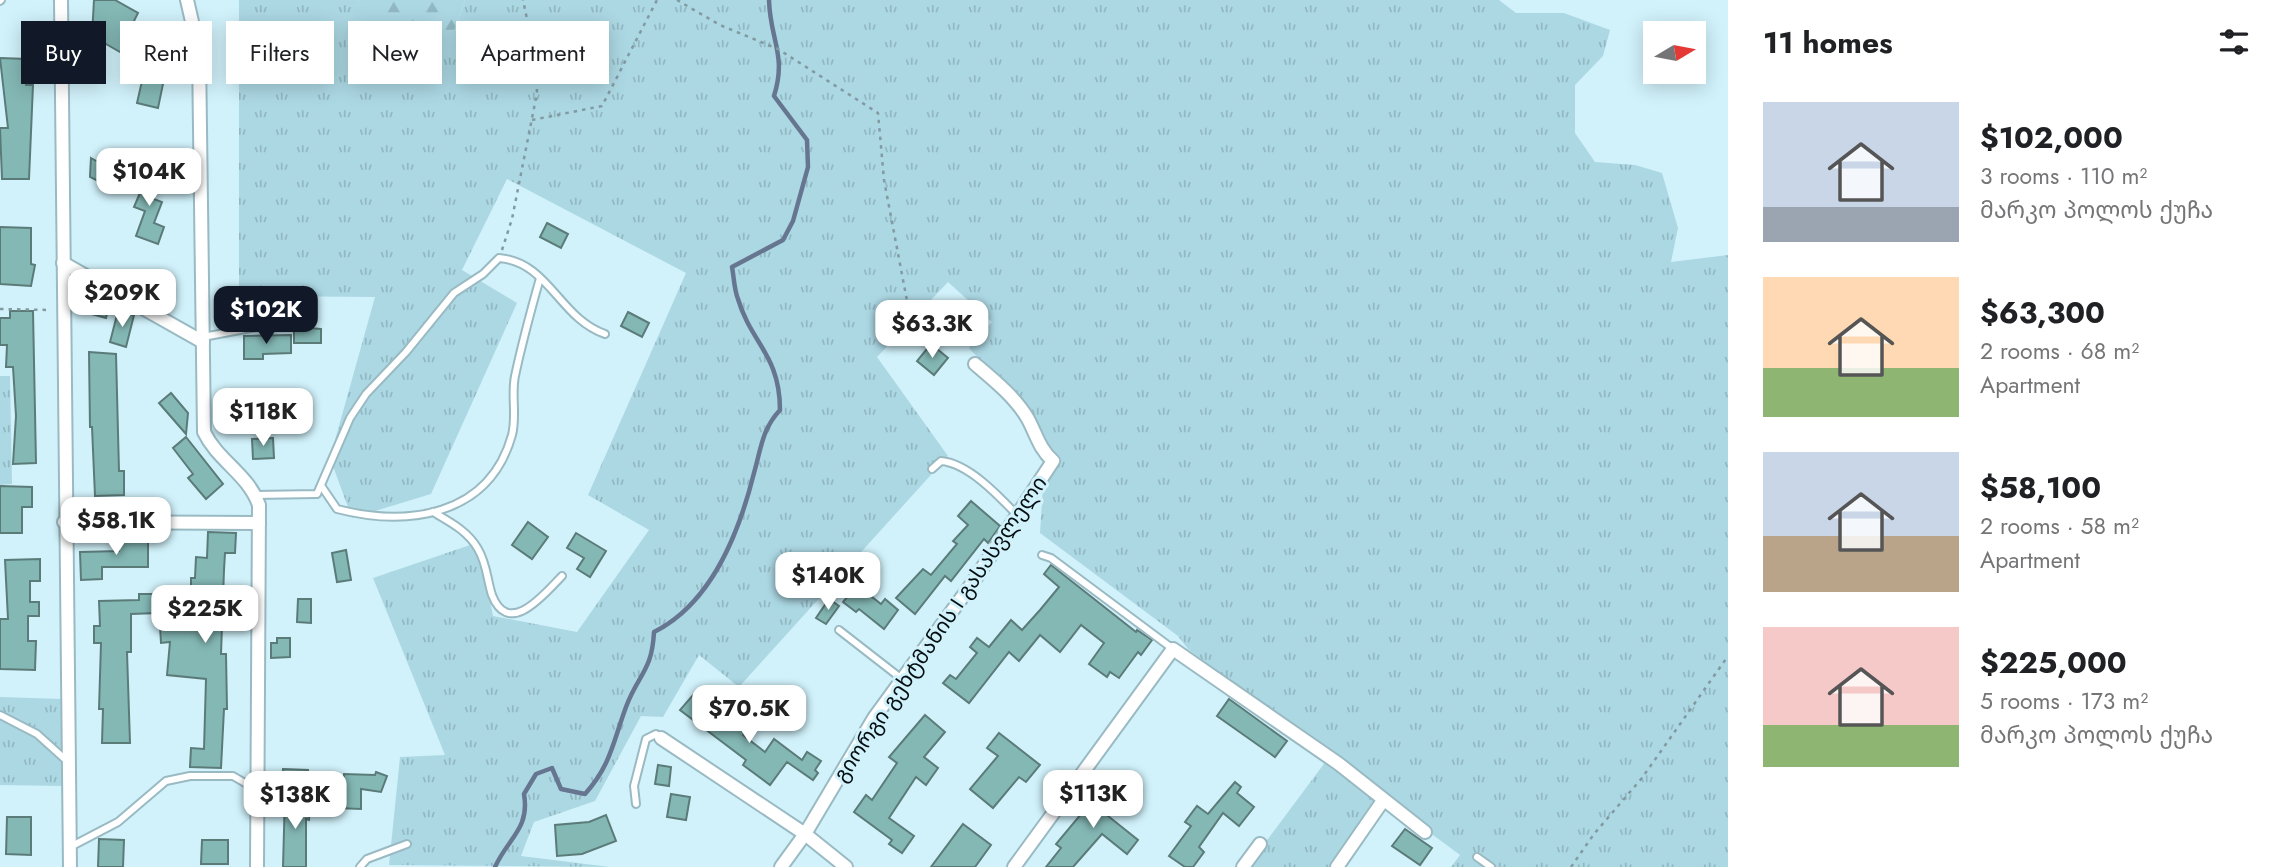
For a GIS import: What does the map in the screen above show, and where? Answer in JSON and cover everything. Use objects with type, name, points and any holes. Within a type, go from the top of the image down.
[{"type":"street","points":[[61,0],[64,523],[70,867]]},
{"type":"street","points":[[187,0],[200,52],[204,432],[210,445],[224,461],[241,474],[255,495],[259,523],[257,867]]},
{"type":"street","points":[[63,263],[202,340]]},
{"type":"street","name":"გიორგი გეხტმანის I გასასვლელი","points":[[781,867],[805,834],[874,718],[1018,516],[1053,461],[1040,449],[1028,419],[1002,387],[975,364]]},
{"type":"street","points":[[64,523],[259,523]]},
{"type":"street","points":[[1014,867],[1173,649],[1339,764],[1382,802],[1425,832]]},
{"type":"street","points":[[661,738],[805,834],[846,867]]},
{"type":"street","points":[[1337,867],[1382,802]]},
{"type":"street","points":[[1243,867],[1260,844]]},
{"type":"lane","points":[[255,495],[317,494],[335,450],[366,394],[406,352],[454,293],[483,274],[499,258],[525,262],[585,326],[605,334]]},
{"type":"lane","points":[[322,487],[337,509],[387,519],[453,507],[473,494],[493,475],[508,448],[513,431],[514,380],[540,278]]},
{"type":"lane","points":[[202,340],[267,325],[307,323]]},
{"type":"lane","points":[[932,469],[941,461],[951,462],[971,474],[1018,516]]},
{"type":"lane","points":[[433,512],[465,533],[477,546],[485,562],[491,593],[502,609],[514,613],[529,610],[562,576]]},
{"type":"lane","points":[[1042,555],[1051,558],[1173,649]]},
{"type":"lane","points":[[839,630],[902,679]]},
{"type":"lane","points":[[0,715],[37,734],[68,762]]},
{"type":"lane","points":[[636,804],[634,786],[646,738],[656,734],[661,738]]},
{"type":"lane","points":[[70,846],[118,822],[166,781],[190,776],[233,776],[257,790],[333,789]]},
{"type":"lane","points":[[360,867],[367,859],[407,844]]},
{"type":"lane","points":[[1477,857],[1491,867]]},
{"type":"path","points":[[499,258],[512,219],[537,93],[536,62],[523,0]]},
{"type":"path","points":[[532,120],[602,106],[657,0]]},
{"type":"path","points":[[677,0],[720,25],[778,49],[878,113],[884,180],[908,306]]},
{"type":"path","points":[[0,309],[64,310]]},
{"type":"path","points":[[1571,867],[1594,834],[1642,778],[1728,656]]},
{"type":"green space","points":[[239,0],[358,0],[375,13],[410,21],[348,21],[348,84],[442,84],[442,28],[454,31],[456,25],[456,84],[609,84],[609,21],[458,21],[465,0],[1499,0],[1516,13],[1564,13],[1610,30],[1603,56],[1575,85],[1575,133],[1595,162],[1635,165],[1662,173],[1678,228],[1671,262],[1728,255],[1728,867],[1451,867],[1460,855],[1378,794],[1329,867],[1247,867],[1329,757],[1188,649],[1178,636],[1040,533],[1046,439],[1024,408],[969,348],[992,322],[948,282],[877,357],[948,456],[739,687],[699,655],[663,717],[641,716],[595,801],[534,822],[521,856],[610,867],[389,865],[400,757],[445,755],[373,578],[479,542],[493,616],[577,632],[649,530],[588,495],[686,273],[507,179],[462,270],[517,303],[431,494],[352,518],[330,458],[375,297],[239,296],[239,84],[334,84],[334,21],[239,21]]},
{"type":"green space","points":[[358,0],[465,0],[454,31],[442,38],[442,21],[382,21]]},
{"type":"green space","points":[[0,376],[10,376],[12,484],[0,485]]},
{"type":"green space","points":[[0,697],[62,699],[62,786],[0,785]]},
{"type":"building","points":[[94,0],[115,0],[138,13],[134,21],[120,21],[120,52],[106,44],[106,21],[93,21]]},
{"type":"building","points":[[0,58],[21,59],[21,84],[33,85],[29,179],[2,179],[0,128],[8,128]]},
{"type":"building","points":[[141,84],[163,84],[158,108],[137,103]]},
{"type":"building","points":[[91,158],[120,175],[116,190],[90,177]]},
{"type":"building","points":[[141,170],[159,177],[151,198],[162,202],[154,223],[164,227],[158,244],[136,236],[145,211],[134,207],[143,186],[136,183]]},
{"type":"building","points":[[547,223],[568,234],[561,248],[540,237]]},
{"type":"building","points":[[0,227],[31,228],[31,264],[35,265],[31,286],[0,284]]},
{"type":"building","points":[[146,271],[168,279],[160,299],[138,290]]},
{"type":"building","points":[[91,297],[110,301],[106,318],[88,313]]},
{"type":"building","points":[[10,311],[33,311],[36,463],[13,464],[16,416],[13,367],[6,367],[7,345],[0,345],[0,318],[10,318]]},
{"type":"building","points":[[118,311],[134,315],[126,347],[110,342]]},
{"type":"building","points":[[628,312],[649,323],[642,337],[621,326]]},
{"type":"building","points":[[956,313],[975,325],[968,337],[949,324]]},
{"type":"building","points":[[294,329],[321,329],[321,343],[294,343]]},
{"type":"building","points":[[291,335],[291,353],[263,354],[263,359],[244,359],[244,336]]},
{"type":"building","points":[[931,344],[948,358],[934,375],[917,361]]},
{"type":"building","points":[[89,352],[116,354],[119,471],[124,471],[124,495],[95,496],[90,427]]},
{"type":"building","points":[[171,393],[188,413],[186,434],[159,403]]},
{"type":"building","points":[[186,437],[223,484],[206,499],[188,478],[193,474],[173,448]]},
{"type":"building","points":[[273,438],[274,458],[253,459],[252,439]]},
{"type":"building","points":[[0,486],[32,487],[32,507],[22,507],[22,533],[0,533]]},
{"type":"building","points":[[971,501],[1000,526],[988,543],[984,539],[951,581],[945,576],[915,614],[896,598],[923,569],[931,575],[957,544],[953,541],[968,525],[958,516]]},
{"type":"building","points":[[528,522],[548,537],[532,559],[512,545]]},
{"type":"building","points":[[208,532],[236,533],[235,553],[225,553],[221,654],[226,654],[227,709],[224,709],[221,768],[190,767],[191,748],[204,749],[206,679],[167,675],[170,642],[161,643],[160,626],[191,623],[191,578],[195,578],[196,557],[207,558]]},
{"type":"building","points":[[576,533],[606,551],[590,577],[577,569],[584,558],[567,548]]},
{"type":"building","points":[[119,536],[148,536],[148,567],[102,567],[102,579],[81,580],[80,552],[119,551]]},
{"type":"building","points":[[346,550],[351,580],[337,582],[332,553]]},
{"type":"building","points":[[40,559],[40,581],[30,581],[30,602],[39,602],[39,616],[28,616],[28,641],[36,641],[35,670],[0,669],[0,619],[8,619],[5,560]]},
{"type":"building","points":[[1051,565],[1136,632],[1137,630],[1152,640],[1141,655],[1138,652],[1119,678],[1110,672],[1107,677],[1089,664],[1104,643],[1081,625],[1060,652],[1040,635],[1019,661],[1009,652],[969,703],[943,683],[950,675],[956,679],[977,653],[970,647],[977,638],[989,647],[1011,620],[1022,630],[1059,587],[1044,574]]},
{"type":"building","points":[[857,585],[881,604],[885,599],[898,610],[884,629],[859,609],[856,612],[843,602]]},
{"type":"building","points":[[139,594],[157,594],[157,613],[131,614],[131,652],[127,652],[130,743],[102,743],[103,709],[99,709],[101,643],[94,643],[94,626],[100,626],[99,601],[139,600]]},
{"type":"building","points":[[298,599],[311,599],[311,623],[297,622]]},
{"type":"building","points":[[829,599],[839,606],[826,624],[816,618]]},
{"type":"building","points":[[277,638],[290,638],[290,657],[271,658],[271,643],[277,643]]},
{"type":"building","points":[[693,695],[745,732],[743,735],[765,752],[774,739],[802,760],[807,752],[821,761],[815,770],[818,773],[813,780],[787,762],[770,785],[743,765],[746,760],[680,710]]},
{"type":"building","points":[[1229,699],[1287,741],[1275,757],[1217,716]]},
{"type":"building","points":[[925,715],[945,732],[924,757],[938,768],[926,785],[916,777],[889,818],[914,836],[902,853],[889,844],[892,840],[854,812],[866,795],[872,800],[897,763],[889,757]]},
{"type":"building","points":[[999,733],[1040,765],[1026,782],[1019,777],[993,808],[970,789],[998,756],[987,748]]},
{"type":"building","points":[[658,765],[671,767],[669,786],[655,784]]},
{"type":"building","points":[[283,769],[308,770],[308,784],[282,783]]},
{"type":"building","points":[[376,772],[387,776],[381,792],[361,789],[361,809],[337,808],[337,795],[343,796],[344,774],[375,775]]},
{"type":"building","points":[[1235,782],[1241,787],[1237,793],[1254,807],[1239,826],[1223,813],[1199,847],[1204,852],[1193,867],[1185,867],[1169,856],[1191,826],[1185,822],[1197,806],[1208,814]]},
{"type":"building","points":[[1107,783],[1124,798],[1108,816],[1138,840],[1127,854],[1102,834],[1073,867],[1046,867],[1061,848],[1056,844]]},
{"type":"building","points":[[671,794],[690,797],[686,820],[667,817]]},
{"type":"building","points":[[285,795],[307,795],[307,803],[310,803],[309,820],[306,819],[306,867],[283,867]]},
{"type":"building","points":[[606,815],[616,841],[582,854],[557,856],[555,825],[589,822]]},
{"type":"building","points":[[7,817],[31,817],[31,855],[6,854]]},
{"type":"building","points":[[963,824],[991,845],[975,867],[931,867]]},
{"type":"building","points":[[1405,829],[1432,848],[1420,865],[1392,846]]},
{"type":"building","points":[[99,839],[124,840],[123,867],[98,867]]},
{"type":"building","points":[[202,840],[228,840],[228,864],[201,864]]},
{"type":"waterway","points":[[495,867],[521,825],[525,806],[524,794],[536,774],[552,768],[561,789],[585,794],[601,773],[626,707],[647,665],[654,632],[692,603],[720,564],[740,519],[766,432],[780,410],[775,376],[744,314],[732,267],[783,240],[793,221],[808,167],[807,140],[774,96],[779,69],[769,0]]}]
